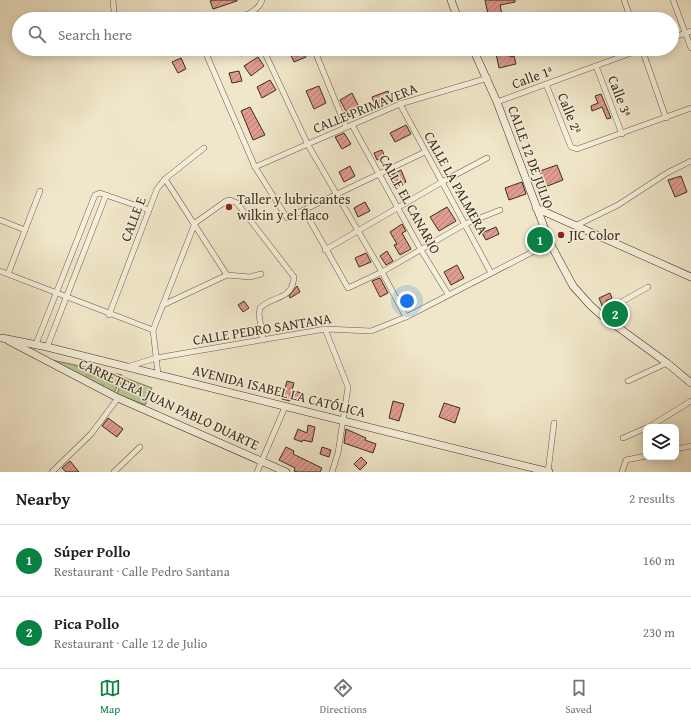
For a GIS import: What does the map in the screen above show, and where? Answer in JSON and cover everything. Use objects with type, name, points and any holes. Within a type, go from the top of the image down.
[{"type":"main road","points":[[451,0],[455,12]]},
{"type":"main road","name":"CALLE 12 DE JULIO","points":[[477,56],[488,78],[550,243],[572,286],[590,306],[667,363],[691,383]]},
{"type":"main road","points":[[536,208],[577,224],[691,277]]},
{"type":"main road","name":"AVENIDA ISABEL LA CATÓLICA","points":[[1,337],[36,344],[158,374],[548,472]]},
{"type":"main road","name":"CARRETERA JUAN PABLO DUARTE","points":[[1,337],[118,398],[286,472]]},
{"type":"street","points":[[113,0],[114,11]]},
{"type":"street","points":[[254,12],[261,4],[262,0]]},
{"type":"street","points":[[624,0],[628,12]]},
{"type":"street","points":[[673,0],[679,12]]},
{"type":"street","points":[[679,13],[688,32],[691,48]]},
{"type":"street","points":[[207,56],[254,167],[286,218],[425,152]]},
{"type":"street","points":[[266,56],[308,145],[382,272],[406,317]]},
{"type":"street","points":[[317,56],[346,127]]},
{"type":"street","name":"Calle 1ª","points":[[497,102],[623,56]]},
{"type":"street","points":[[644,56],[666,118]]},
{"type":"street","name":"Calle 3ª","points":[[596,66],[622,134]]},
{"type":"street","name":"CALLE PRIMAVERA","points":[[254,167],[400,104],[488,78]]},
{"type":"street","name":"Calle 2ª","points":[[546,84],[573,149],[622,134]]},
{"type":"street","name":"CALLE LA PALMERA","points":[[400,104],[491,272]]},
{"type":"street","points":[[622,134],[691,108]]},
{"type":"street","name":"CALLE EL CANARIO","points":[[352,125],[421,250],[448,294]]},
{"type":"street","name":"CALLE E","points":[[109,315],[157,189],[166,179],[204,148]]},
{"type":"street","points":[[325,250],[486,158]]},
{"type":"street","points":[[577,224],[618,205],[667,173],[691,162]]},
{"type":"street","points":[[166,179],[227,275]]},
{"type":"street","points":[[8,274],[40,191]]},
{"type":"street","points":[[36,344],[93,197],[96,194],[106,195],[149,210]]},
{"type":"street","points":[[47,347],[106,195]]},
{"type":"street","points":[[158,374],[153,330],[195,223],[223,202],[230,200],[234,201],[292,272],[294,277],[294,282],[288,293],[262,305],[259,310],[263,340]]},
{"type":"street","points":[[304,210],[325,250],[348,288],[382,272],[465,224],[500,210]]},
{"type":"street","points":[[0,220],[25,230]]},
{"type":"street","name":"CALLE PEDRO SANTANA","points":[[127,367],[156,358],[324,329],[371,331],[406,317],[448,294],[550,243]]},
{"type":"street","points":[[0,271],[109,315],[153,330]]},
{"type":"street","points":[[163,305],[227,275],[250,277],[261,274]]},
{"type":"street","points":[[600,314],[648,287]]},
{"type":"street","points":[[324,329],[348,387],[338,453],[332,472]]},
{"type":"street","points":[[628,381],[667,363]]},
{"type":"street","points":[[52,472],[91,434],[118,398]]},
{"type":"street","points":[[654,424],[691,401]]},
{"type":"street","points":[[257,472],[285,407]]},
{"type":"street","points":[[548,472],[554,423]]},
{"type":"street","points":[[623,438],[643,430]]},
{"type":"street","points":[[679,448],[691,446]]},
{"type":"street","points":[[116,471],[140,447]]},
{"type":"street","points":[[622,472],[626,460],[643,457]]},
{"type":"green space","points":[[47,359],[122,375],[114,393]]},
{"type":"green space","points":[[123,377],[152,388],[145,405],[117,394]]},
{"type":"building","points":[[485,0],[515,0],[515,2],[500,5],[502,12],[488,12]]},
{"type":"building","points":[[210,1],[237,1],[213,9]]},
{"type":"building","points":[[291,56],[306,56],[306,57],[294,62]]},
{"type":"building","points":[[496,56],[514,56],[516,64],[499,68]]},
{"type":"building","points":[[258,57],[264,66],[251,76],[244,66]]},
{"type":"building","points":[[181,58],[186,69],[178,73],[172,62]]},
{"type":"building","points":[[239,71],[242,81],[232,83],[229,73]]},
{"type":"building","points":[[270,80],[276,90],[262,98],[257,87]]},
{"type":"building","points":[[319,86],[326,103],[314,109],[306,91]]},
{"type":"building","points":[[388,91],[391,99],[375,105],[372,97]]},
{"type":"building","points":[[352,93],[361,111],[349,117],[340,100]]},
{"type":"building","points":[[601,94],[611,118],[607,119],[602,107],[592,111],[591,106],[598,103],[595,96]]},
{"type":"building","points":[[250,107],[265,135],[253,140],[241,111]]},
{"type":"building","points":[[406,125],[411,134],[395,142],[390,133]]},
{"type":"building","points":[[344,133],[351,144],[342,149],[335,137]]},
{"type":"building","points":[[382,150],[385,157],[377,160],[374,153]]},
{"type":"building","points":[[557,165],[563,180],[545,187],[540,171]]},
{"type":"building","points":[[350,166],[355,176],[344,182],[339,172]]},
{"type":"building","points":[[401,170],[406,182],[394,188],[389,176]]},
{"type":"building","points":[[681,176],[687,192],[675,197],[668,180]]},
{"type":"building","points":[[522,182],[526,194],[509,200],[505,188]]},
{"type":"building","points":[[365,202],[370,211],[358,217],[354,208]]},
{"type":"building","points":[[447,207],[456,221],[439,231],[430,217]]},
{"type":"building","points":[[402,224],[406,231],[402,233],[411,249],[400,255],[394,245],[397,244],[390,232]]},
{"type":"building","points":[[496,227],[499,234],[486,240],[482,233]]},
{"type":"building","points":[[542,235],[544,241],[537,245],[534,239]]},
{"type":"building","points":[[387,251],[393,261],[386,265],[380,256]]},
{"type":"building","points":[[366,253],[371,262],[359,267],[355,258]]},
{"type":"building","points":[[457,265],[464,278],[451,285],[444,272]]},
{"type":"building","points":[[380,278],[388,293],[380,297],[372,281]]},
{"type":"building","points":[[297,286],[300,292],[290,298],[289,296]]},
{"type":"building","points":[[610,293],[612,298],[606,301],[608,305],[603,308],[599,298]]},
{"type":"building","points":[[244,301],[249,308],[243,312],[238,305]]},
{"type":"building","points":[[287,381],[294,383],[292,390],[304,394],[301,402],[290,399],[290,401],[282,399]]},
{"type":"building","points":[[393,401],[404,404],[399,421],[389,418]]},
{"type":"building","points":[[444,403],[460,408],[455,423],[439,417]]},
{"type":"building","points":[[108,418],[123,429],[117,437],[102,426]]},
{"type":"building","points":[[308,425],[315,427],[312,442],[302,440],[302,442],[294,439],[298,429],[307,433]]},
{"type":"building","points":[[346,429],[366,438],[365,440],[376,444],[373,453],[344,443]]},
{"type":"building","points":[[286,447],[294,451],[293,454],[322,468],[320,472],[297,472],[294,471],[295,468],[279,460]]},
{"type":"building","points":[[322,447],[331,450],[329,457],[320,454]]},
{"type":"building","points":[[361,457],[367,463],[360,470],[354,464]]},
{"type":"building","points":[[70,461],[79,472],[66,472],[62,468]]},
{"type":"place","name":"Taller y lubricantes wilkin y el flaco","points":[[229,207]]},
{"type":"place","name":"JIC Color","points":[[561,235]]},
{"type":"place","name":"Súper Pollo","points":[[540,240]]},
{"type":"place","name":"Pica Pollo","points":[[615,314]]}]
